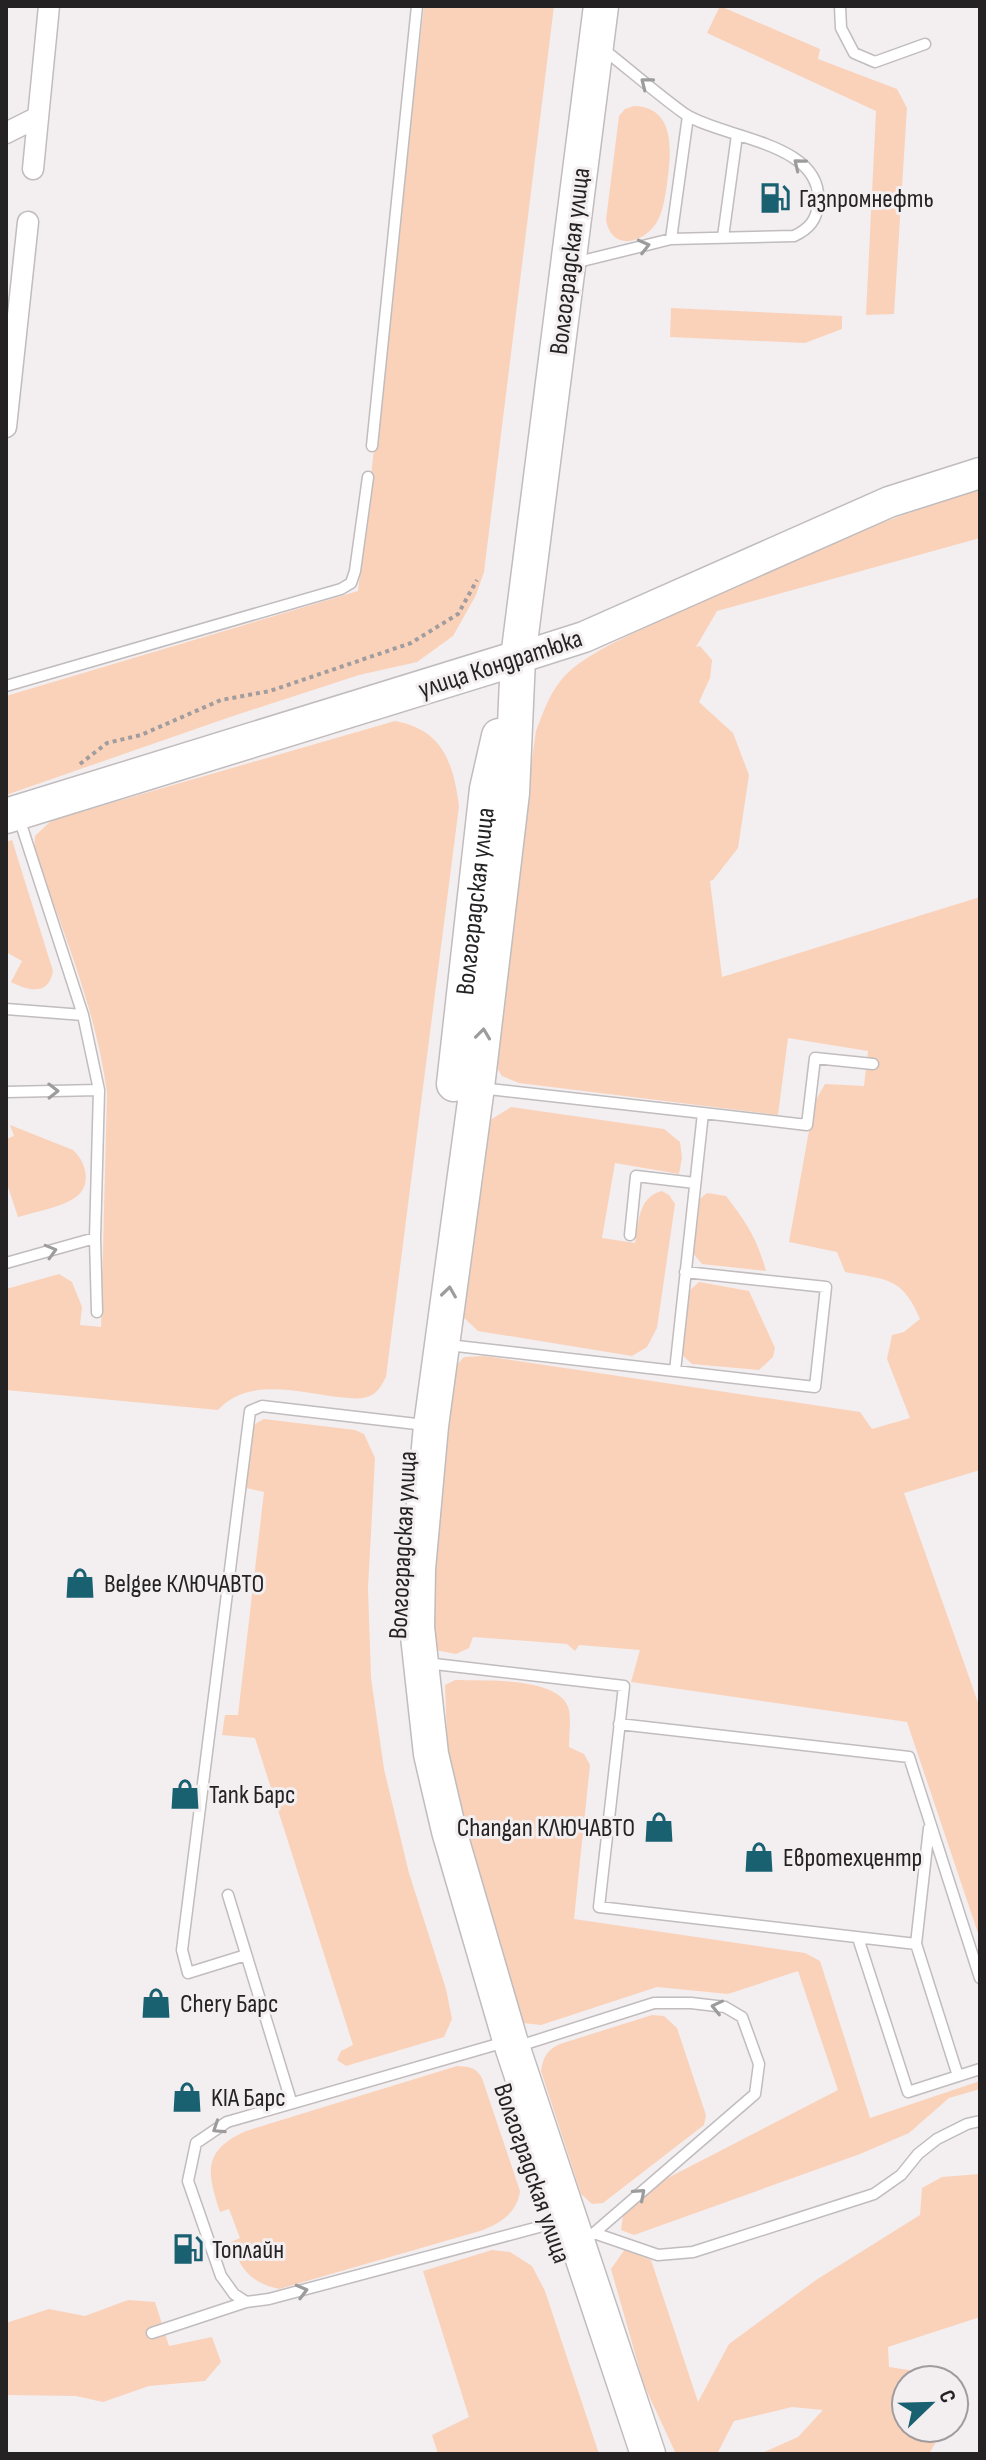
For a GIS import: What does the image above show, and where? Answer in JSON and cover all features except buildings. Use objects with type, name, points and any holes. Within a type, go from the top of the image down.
[{"type":"main road","name":"Волгоградская улица","points":[[505,2045],[431,1754],[420,1662],[420,1424],[442,1345],[477,1087],[512,793],[518,658],[601,6]]},
{"type":"main road","name":"Волгоградская улица","points":[[518,658],[487,789],[420,1424],[396,1566],[395,1625],[408,1742],[428,1837],[505,2045],[648,2454]]},
{"type":"main road","name":"улица Кондратюка","points":[[12,815],[518,658]]},
{"type":"main road","name":"Волгоградская улица","points":[[570,2236],[626,2454]]},
{"type":"street","points":[[33,169],[49,6]]},
{"type":"street","points":[[6,133],[38,117]]},
{"type":"street","points":[[6,427],[28,222]]},
{"type":"street","name":"улица Кондратюка","points":[[518,658],[584,637],[889,502],[980,473]]},
{"type":"lane","points":[[372,446],[417,6]]},
{"type":"lane","points":[[840,6],[841,28],[854,53],[875,62],[925,44]]},
{"type":"lane","points":[[568,264],[671,239],[794,236],[806,230],[815,218],[819,201],[815,179],[804,164],[779,149],[688,116],[596,43]]},
{"type":"lane","points":[[671,239],[688,116]]},
{"type":"lane","points":[[723,237],[737,135]]},
{"type":"lane","points":[[6,686],[341,589],[351,583],[355,571],[368,477]]},
{"type":"lane","points":[[12,815],[83,1015],[99,1090],[95,1238],[97,1312]]},
{"type":"lane","points":[[6,1009],[83,1015]]},
{"type":"lane","points":[[477,1087],[807,1125],[815,1058],[873,1064]]},
{"type":"lane","points":[[6,1092],[99,1090]]},
{"type":"lane","points":[[675,1371],[703,1113]]},
{"type":"lane","points":[[630,1235],[636,1176],[695,1183]]},
{"type":"lane","points":[[6,1263],[95,1238]]},
{"type":"lane","points":[[442,1345],[815,1387],[826,1287],[685,1272]]},
{"type":"lane","points":[[246,1955],[188,1973],[182,1950],[250,1411],[262,1406],[420,1424]]},
{"type":"lane","points":[[420,1662],[624,1686],[599,1907],[916,1944]]},
{"type":"lane","points":[[619,1724],[909,1757],[980,1978]]},
{"type":"lane","points":[[930,1822],[916,1944],[958,2076]]},
{"type":"lane","points":[[228,1895],[291,2101]]},
{"type":"lane","points":[[858,1938],[908,2092],[980,2069]]},
{"type":"lane","points":[[246,2302],[234,2294],[221,2276],[188,2181],[196,2143],[227,2122],[291,2101],[654,2003],[725,2007],[742,2017],[759,2064],[755,2094],[570,2236]]},
{"type":"lane","points":[[152,2333],[246,2302],[570,2236],[658,2255],[693,2252],[874,2194],[901,2175],[918,2154],[937,2139],[980,2121]]},
{"type":"path","points":[[73,770],[107,743],[153,730],[221,700],[270,691],[423,637],[458,614],[477,580]]},
{"type":"shaded area","points":[[424,6],[554,6],[484,572],[476,595],[453,636],[417,662],[359,675],[6,795],[6,696],[358,591]]},
{"type":"shaded area","points":[[720,6],[820,49],[818,59],[897,89],[907,108],[894,314],[866,315],[876,111],[707,33]]},
{"type":"shaded area","points":[[634,106],[648,108],[658,114],[664,123],[670,146],[668,172],[662,211],[653,228],[638,239],[622,241],[609,230],[606,220],[619,116],[625,109]]},
{"type":"shaded area","points":[[671,308],[842,316],[842,329],[805,343],[670,337]]},
{"type":"shaded area","points":[[980,489],[980,538],[717,611],[696,647],[700,646],[712,660],[710,678],[699,702],[733,733],[749,775],[738,848],[710,881],[722,977],[980,897],[980,1470],[904,1493],[980,1708],[980,1939],[907,1722],[631,1682],[640,1650],[579,1645],[575,1651],[567,1644],[473,1637],[469,1648],[456,1654],[435,1650],[429,1639],[451,1371],[464,1357],[485,1356],[860,1412],[872,1429],[910,1418],[887,1359],[892,1335],[904,1332],[920,1319],[913,1305],[891,1282],[845,1272],[837,1252],[789,1242],[814,1103],[825,1084],[864,1086],[868,1051],[788,1038],[778,1115],[519,1083],[502,1076],[490,1057],[536,731],[550,698],[565,676],[608,646],[749,578],[863,530]]},
{"type":"shaded area","points":[[395,721],[424,732],[443,750],[453,775],[459,806],[383,1383],[375,1393],[357,1398],[290,1390],[259,1390],[244,1393],[218,1410],[6,1390],[6,1289],[59,1274],[72,1282],[82,1307],[80,1325],[101,1327],[107,1093],[95,1031],[67,939],[34,850],[35,836],[52,820]]},
{"type":"shaded area","points":[[12,840],[53,971],[47,985],[37,989],[24,988],[11,982],[22,961],[6,952],[6,842]]},
{"type":"shaded area","points":[[511,1107],[664,1129],[680,1142],[682,1158],[679,1174],[615,1163],[602,1238],[635,1243],[641,1211],[648,1199],[662,1191],[675,1204],[657,1328],[647,1347],[632,1356],[478,1331],[461,1315],[484,1124]]},
{"type":"shaded area","points":[[10,1125],[73,1150],[78,1155],[86,1175],[79,1194],[60,1205],[18,1217],[6,1181],[6,1139],[14,1136]]},
{"type":"shaded area","points":[[707,1193],[726,1196],[733,1205],[755,1240],[766,1271],[702,1264],[692,1252],[700,1199]]},
{"type":"shaded area","points":[[699,1282],[749,1291],[775,1348],[773,1357],[759,1370],[692,1364],[681,1354],[688,1292]]},
{"type":"shaded area","points":[[264,1419],[355,1430],[364,1434],[375,1458],[368,1588],[371,1678],[384,1769],[409,1873],[446,1989],[452,2019],[444,2037],[346,2066],[337,2060],[341,2051],[353,2045],[255,1738],[222,1735],[225,1715],[238,1715],[264,1492],[246,1488],[251,1426]]},
{"type":"shaded area","points":[[455,1680],[537,1686],[563,1699],[569,1710],[569,1747],[584,1754],[590,1765],[574,1919],[805,1953],[820,1961],[870,2118],[980,2081],[980,2089],[949,2098],[909,2133],[860,2154],[634,2235],[621,2230],[623,2216],[658,2183],[838,2090],[798,1971],[728,1994],[657,1987],[541,2025],[523,2023],[511,2015],[448,1764],[445,1685]]},
{"type":"shaded area","points":[[652,2015],[664,2016],[677,2028],[706,2115],[704,2125],[603,2203],[592,2204],[581,2194],[541,2071],[543,2062],[546,2054],[560,2044]]},
{"type":"shaded area","points":[[457,2066],[472,2068],[482,2078],[520,2191],[515,2206],[506,2217],[480,2231],[279,2289],[254,2279],[238,2260],[231,2242],[240,2238],[229,2209],[220,2212],[212,2185],[212,2164],[222,2146],[246,2131]]},
{"type":"shaded area","points":[[980,2174],[980,2317],[888,2347],[890,2444],[935,2444],[929,2454],[760,2454],[798,2437],[823,2410],[792,2407],[734,2421],[717,2454],[676,2454],[644,2385],[611,2269],[625,2249],[651,2260],[698,2402],[729,2344],[816,2280],[920,2215],[922,2188],[942,2177]]},
{"type":"shaded area","points":[[492,2250],[510,2252],[532,2266],[545,2291],[599,2454],[438,2454],[432,2435],[469,2417],[423,2271]]},
{"type":"shaded area","points":[[128,2300],[155,2302],[169,2346],[212,2337],[221,2362],[205,2381],[149,2386],[103,2402],[76,2396],[6,2395],[6,2323],[49,2309],[85,2316]]},
{"type":"place","name":"Газпромнефть","points":[[775,198]]},
{"type":"place","name":"Belgee КЛЮЧАВТО","points":[[80,1583]]},
{"type":"place","name":"Tank Барс","points":[[185,1794]]},
{"type":"place","name":"Changan КЛЮЧАВТО","points":[[659,1827]]},
{"type":"place","name":"Евротехцентр","points":[[759,1857]]},
{"type":"place","name":"Chery Барс","points":[[156,2003]]},
{"type":"place","name":"KIA Барс","points":[[187,2097]]},
{"type":"place","name":"Топлайн","points":[[188,2249]]}]
